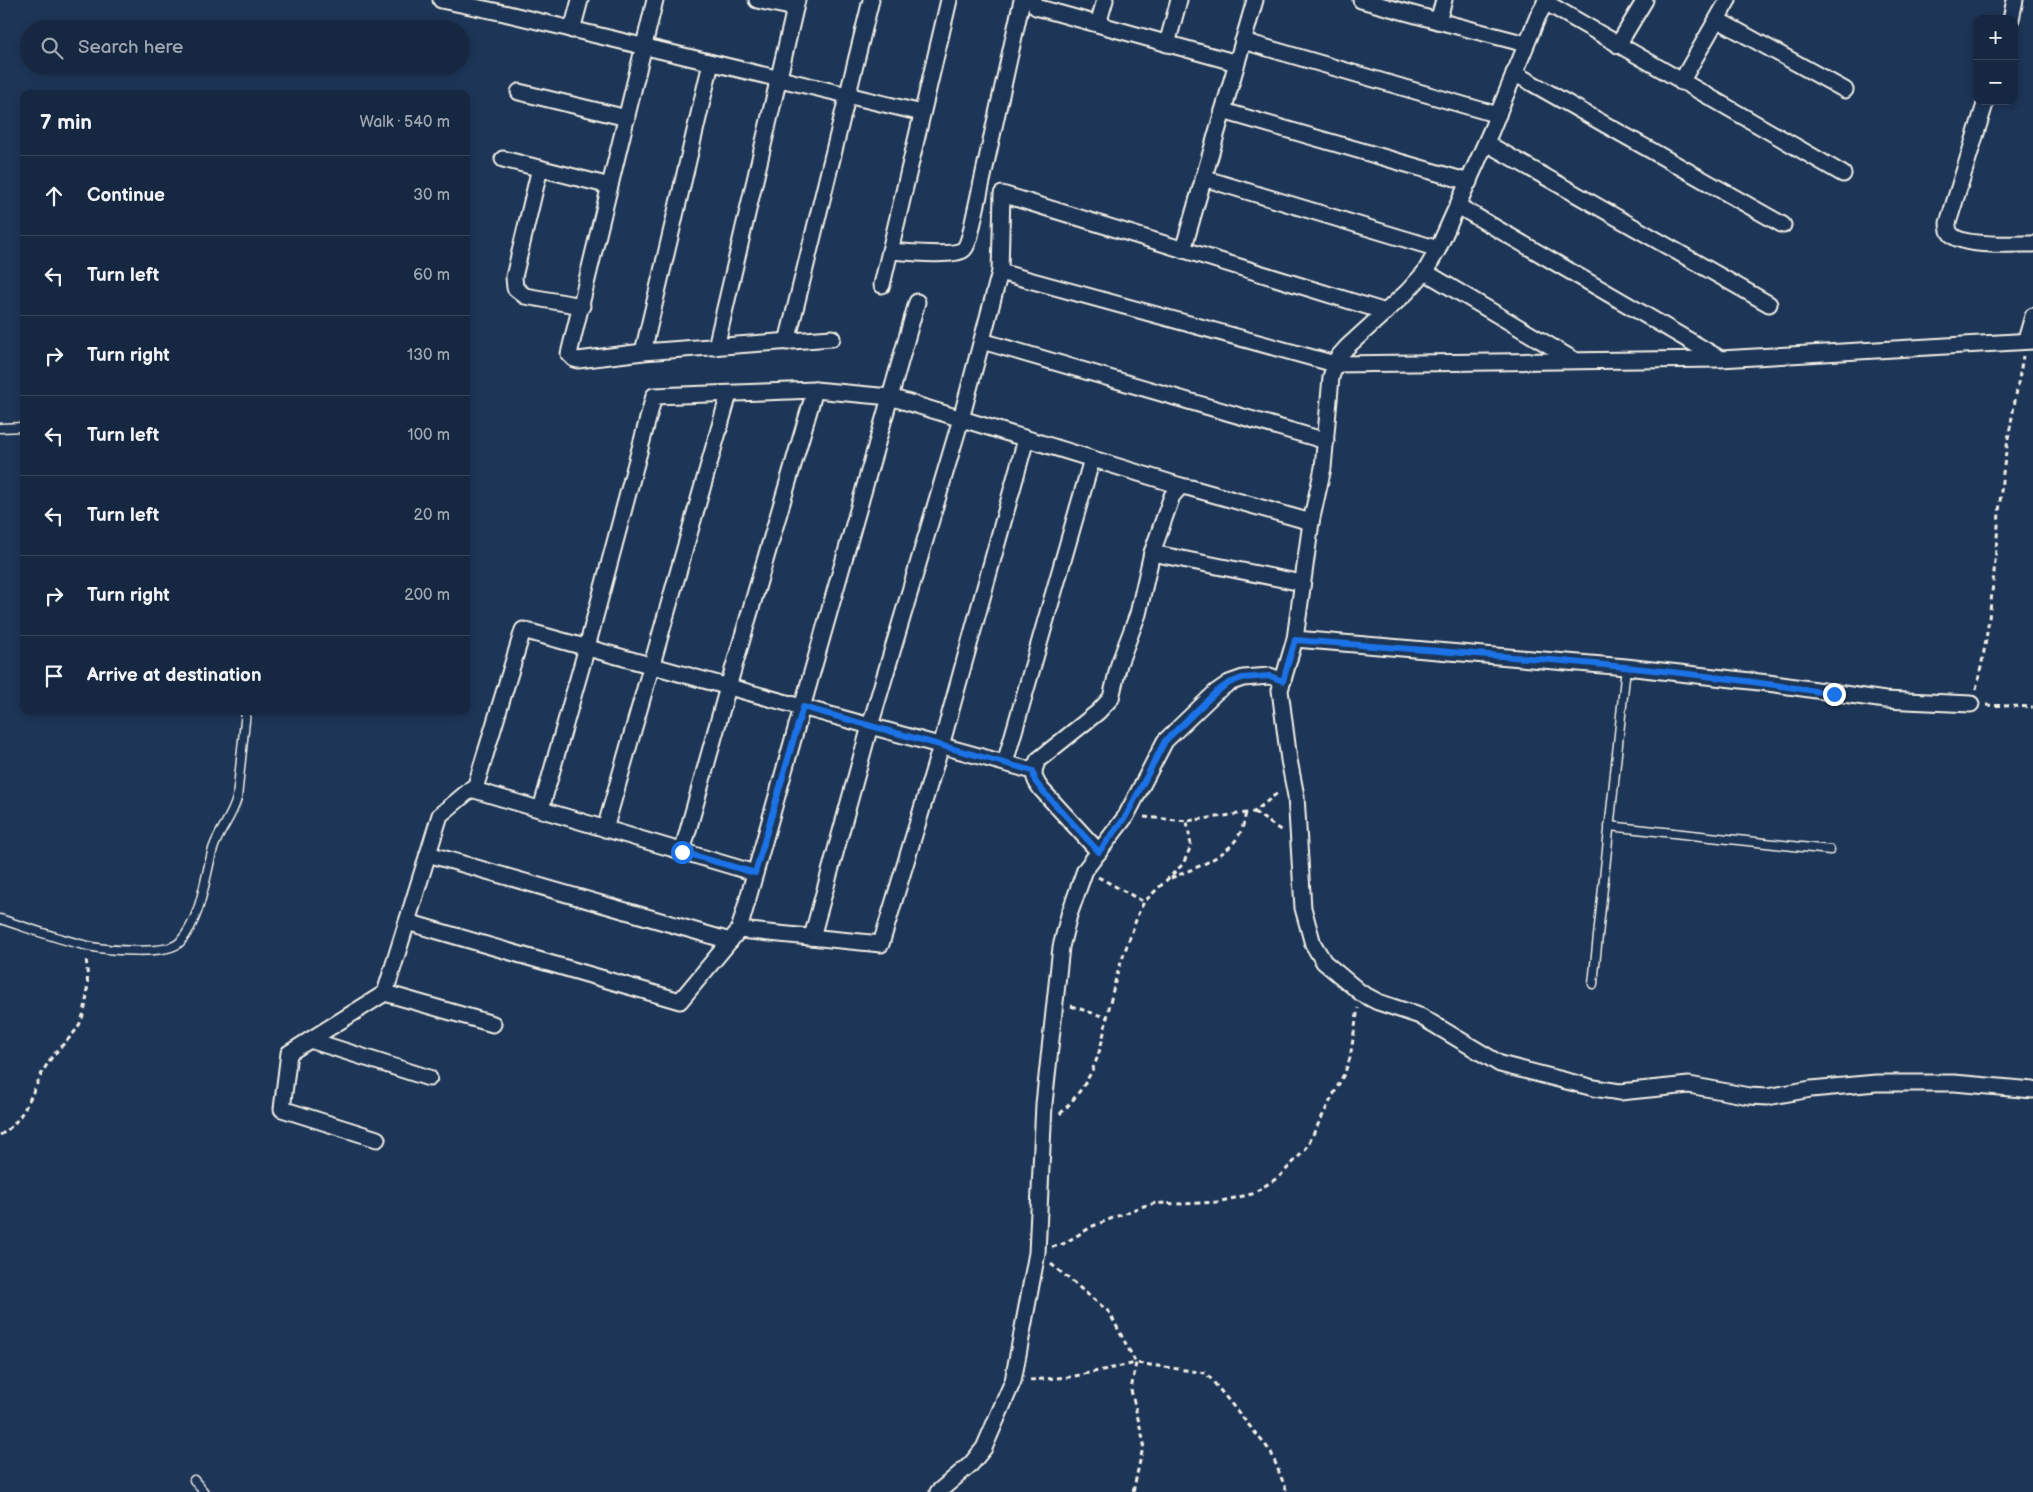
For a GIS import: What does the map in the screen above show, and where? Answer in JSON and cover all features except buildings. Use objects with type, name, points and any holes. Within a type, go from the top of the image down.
[{"type":"street","points":[[442,0],[506,7],[572,30],[922,113]]},
{"type":"street","points":[[572,30],[580,0]]},
{"type":"street","points":[[654,0],[582,306],[569,351],[571,357],[578,360],[643,352],[832,338]]},
{"type":"street","points":[[716,347],[796,4],[757,0]]},
{"type":"street","points":[[787,342],[871,0]]},
{"type":"street","points":[[882,285],[949,0]]},
{"type":"street","points":[[890,251],[946,253],[962,250],[968,243],[1022,0]]},
{"type":"street","points":[[1034,0],[1036,8],[1237,63]]},
{"type":"street","points":[[1098,24],[1105,0]]},
{"type":"street","points":[[1167,44],[1180,0]]},
{"type":"street","points":[[1183,250],[1255,0]]},
{"type":"street","points":[[1361,0],[1526,44]]},
{"type":"street","points":[[1438,21],[1444,0]]},
{"type":"street","points":[[1618,45],[1645,0]]},
{"type":"street","points":[[1681,82],[1728,0]]},
{"type":"street","points":[[2012,15],[2015,0]]},
{"type":"street","points":[[1843,174],[1681,82],[1546,1],[1526,44],[1498,116],[1469,182],[1438,249],[1425,272],[1386,312],[1346,347],[1335,364],[1330,390],[1323,468],[1310,522],[1295,640],[1280,690],[1296,796],[1302,908],[1313,944],[1324,962],[1361,993],[1378,1002],[1420,1016],[1500,1064],[1594,1088],[1620,1092],[1689,1085],[1749,1096],[1767,1097],[1811,1089],[1876,1083],[1954,1083],[2033,1090]]},
{"type":"street","points":[[1718,20],[1845,90]]},
{"type":"street","points":[[1243,41],[1498,116]]},
{"type":"street","points":[[643,352],[711,63]]},
{"type":"street","points":[[1514,73],[1783,225]]},
{"type":"street","points":[[519,92],[626,118]]},
{"type":"street","points":[[1985,105],[1948,223],[1948,229],[1952,236],[1974,242],[2033,244]]},
{"type":"street","points":[[1223,111],[1469,182]]},
{"type":"street","points":[[1486,143],[1768,304]]},
{"type":"street","points":[[503,159],[610,186]]},
{"type":"street","points":[[540,168],[514,277],[515,288],[525,296],[582,306]]},
{"type":"street","points":[[1203,178],[1438,249]]},
{"type":"street","points":[[812,937],[870,726],[961,419],[1000,272],[1002,194],[1386,312]]},
{"type":"street","points":[[1458,206],[1720,359]]},
{"type":"street","points":[[1000,272],[1335,364],[1720,359],[2029,341],[2033,316]]},
{"type":"street","points":[[1425,272],[1575,361]]},
{"type":"street","points":[[407,922],[680,1001],[734,935],[755,873],[916,302]]},
{"type":"street","points":[[982,341],[1326,441]]},
{"type":"street","points":[[682,852],[728,687],[816,390]]},
{"type":"street","points":[[541,809],[587,647],[654,396],[816,390],[890,397],[1181,486],[1310,522]]},
{"type":"street","points":[[606,829],[729,394]]},
{"type":"street","points":[[428,854],[734,935],[812,937],[881,944],[941,746],[1026,439]]},
{"type":"street","points":[[1004,763],[1092,459]]},
{"type":"street","points":[[1099,852],[1041,789],[1035,781],[1033,771],[1038,760],[1098,712],[1111,698],[1119,664],[1138,614],[1152,553],[1172,496],[1181,486]]},
{"type":"street","points":[[1152,553],[1302,583]]},
{"type":"street","points":[[377,1140],[282,1109],[289,1053],[385,993],[440,816],[476,785],[523,630],[1033,771]]},
{"type":"street","points":[[1295,640],[1626,667],[1768,683],[1885,700],[1971,704]]},
{"type":"street","points":[[938,1492],[971,1464],[984,1448],[1013,1381],[1037,1253],[1047,1063],[1056,1002],[1061,947],[1069,916],[1086,870],[1126,816],[1165,741],[1216,692],[1229,683],[1242,678],[1270,676],[1283,681]]},
{"type":"street","points":[[471,789],[755,873]]},
{"type":"street","points":[[385,993],[493,1024]]},
{"type":"street","points":[[310,1040],[429,1078]]},
{"type":"lane","points":[[0,428],[20,428]]},
{"type":"lane","points":[[1592,984],[1626,667]]},
{"type":"lane","points":[[0,919],[86,946],[141,951],[164,949],[178,944],[186,935],[196,917],[213,848],[218,835],[234,812],[246,715]]},
{"type":"lane","points":[[1610,826],[1830,850]]},
{"type":"lane","points":[[194,1480],[204,1492]]},
{"type":"path","points":[[2029,341],[2005,457],[1982,660],[1971,704],[2033,707]]},
{"type":"path","points":[[1126,816],[1160,817],[1188,821],[1254,812],[1293,782]]},
{"type":"path","points":[[1254,812],[1300,843]]},
{"type":"path","points":[[1170,878],[1215,858],[1230,846],[1239,835],[1246,813]]},
{"type":"path","points":[[1042,1132],[1078,1096],[1092,1072],[1101,1052],[1113,989],[1138,914],[1144,902],[1183,864],[1191,846],[1188,821]]},
{"type":"path","points":[[1086,870],[1144,902]]},
{"type":"path","points":[[0,1135],[7,1131],[20,1116],[33,1096],[44,1070],[81,1021],[87,996],[86,946]]},
{"type":"path","points":[[1037,1253],[1063,1244],[1120,1213],[1156,1203],[1217,1202],[1252,1194],[1279,1177],[1305,1150],[1345,1072],[1350,1058],[1361,993]]},
{"type":"path","points":[[1056,1002],[1108,1018]]},
{"type":"path","points":[[1037,1253],[1108,1312],[1136,1363],[1132,1390],[1144,1443],[1133,1492]]},
{"type":"path","points":[[1013,1381],[1070,1377],[1136,1363],[1206,1373],[1271,1452],[1287,1492]]},
{"type":"route","points":[[682,852],[755,873],[803,707],[1033,771],[1035,781],[1041,789],[1099,852],[1126,816],[1165,741],[1216,692],[1229,683],[1242,678],[1270,676],[1283,681],[1295,640],[1626,667],[1768,683],[1834,694]]}]
